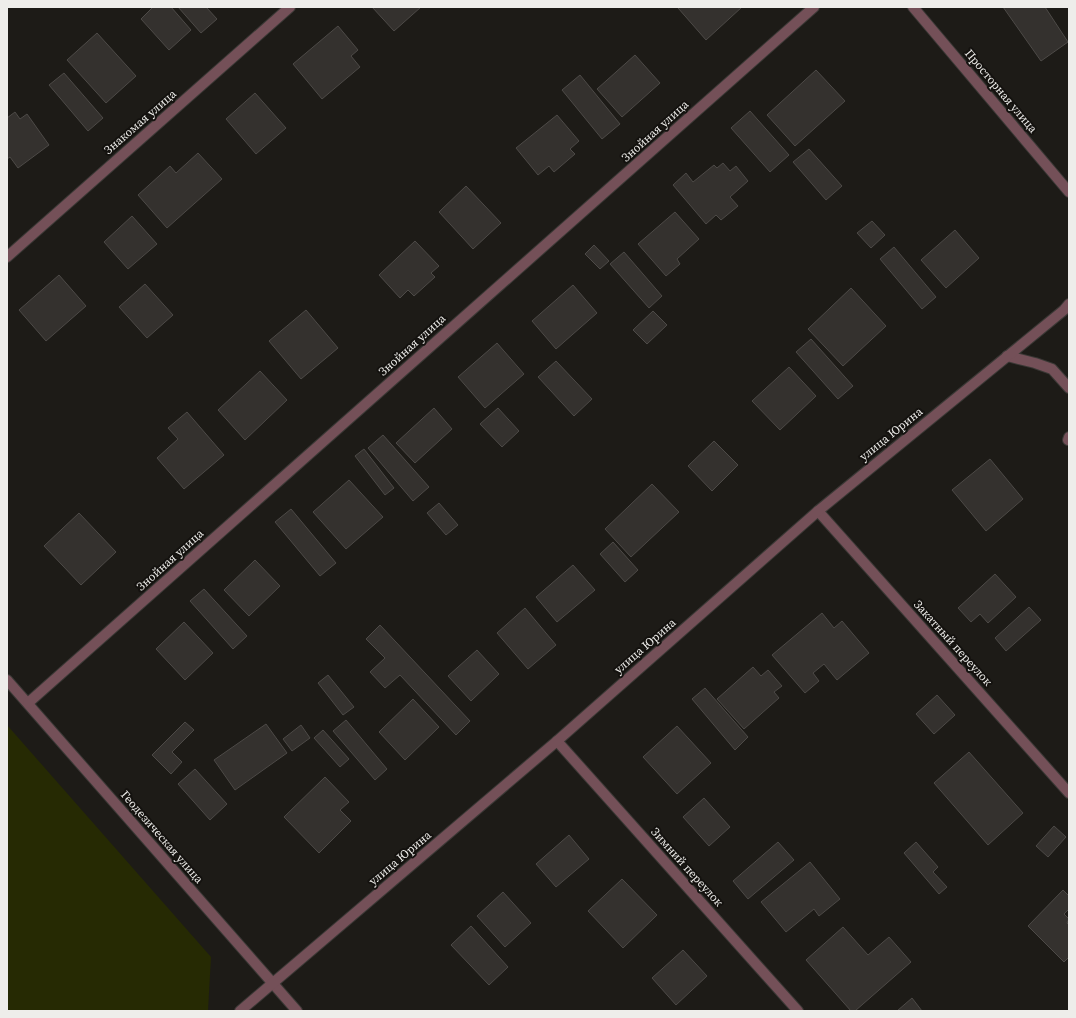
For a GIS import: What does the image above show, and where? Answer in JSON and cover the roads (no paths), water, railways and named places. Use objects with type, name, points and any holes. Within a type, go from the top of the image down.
[{"type":"street","name":"Знакомая улица","points":[[7,256],[290,7]]},
{"type":"street","name":"Знойная улица","points":[[28,703],[814,7]]},
{"type":"street","name":"Просторная улица","points":[[913,7],[1069,192]]},
{"type":"street","name":"улица Юрина","points":[[240,1011],[557,741],[818,510],[1064,310],[1069,304]]},
{"type":"street","points":[[1006,356],[1035,362],[1052,370],[1069,388]]},
{"type":"street","name":"Закатный переулок","points":[[818,510],[1069,793]]},
{"type":"street","name":"Геодезическая улица","points":[[7,680],[297,1011]]},
{"type":"street","name":"Зимний переулок","points":[[557,741],[798,1011]]}]
